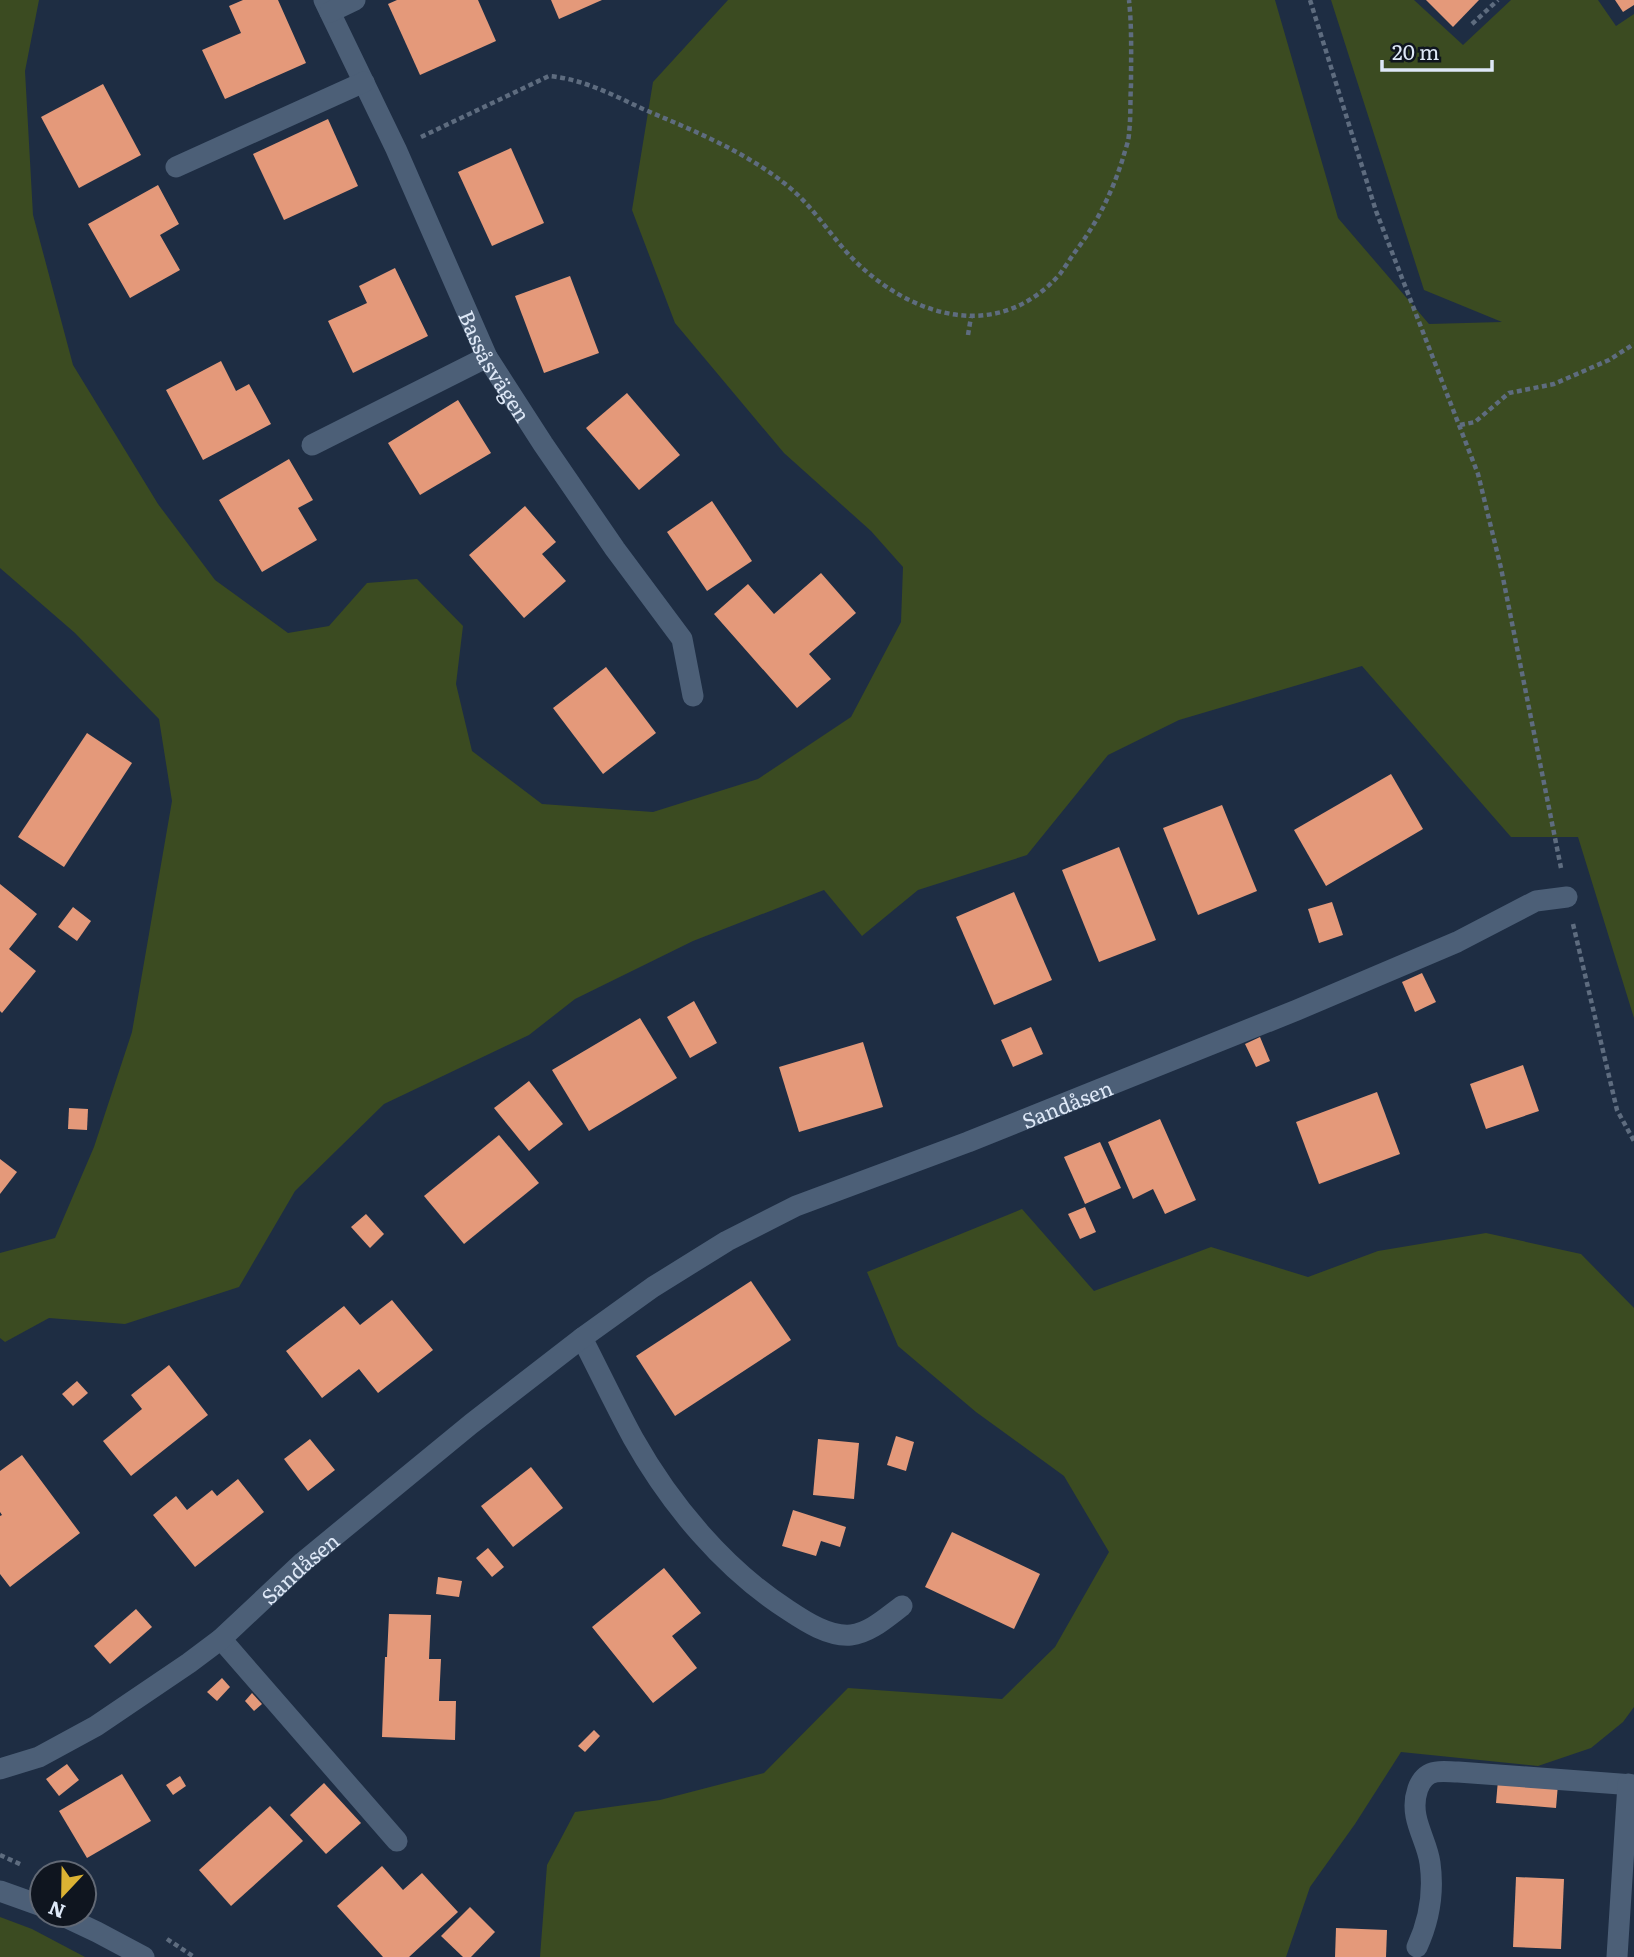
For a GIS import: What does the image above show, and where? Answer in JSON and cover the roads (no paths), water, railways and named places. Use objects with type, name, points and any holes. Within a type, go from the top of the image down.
[{"type":"street","name":"Bassåsvägen","points":[[355,0],[327,6],[396,149],[487,357],[601,528],[681,639],[693,696]]},
{"type":"street","points":[[176,167],[364,82]]},
{"type":"street","points":[[313,445],[487,357]]},
{"type":"street","name":"Sandåsen","points":[[0,1769],[39,1757],[96,1726],[221,1639],[303,1562],[461,1432],[582,1338],[653,1287],[716,1248],[796,1206],[968,1142],[1297,1010],[1457,942],[1536,901],[1567,897]]},
{"type":"street","points":[[582,1338],[634,1439],[697,1530],[732,1566],[775,1602],[828,1632],[851,1635],[866,1631],[902,1606]]},
{"type":"street","points":[[221,1639],[397,1841]]},
{"type":"street","points":[[1417,1947],[1428,1917],[1430,1862],[1416,1815],[1416,1798],[1419,1784],[1426,1776],[1447,1772],[1631,1784],[1617,1957]]},
{"type":"street","points":[[0,1891],[28,1901]]},
{"type":"street","points":[[91,1929],[144,1957]]}]
